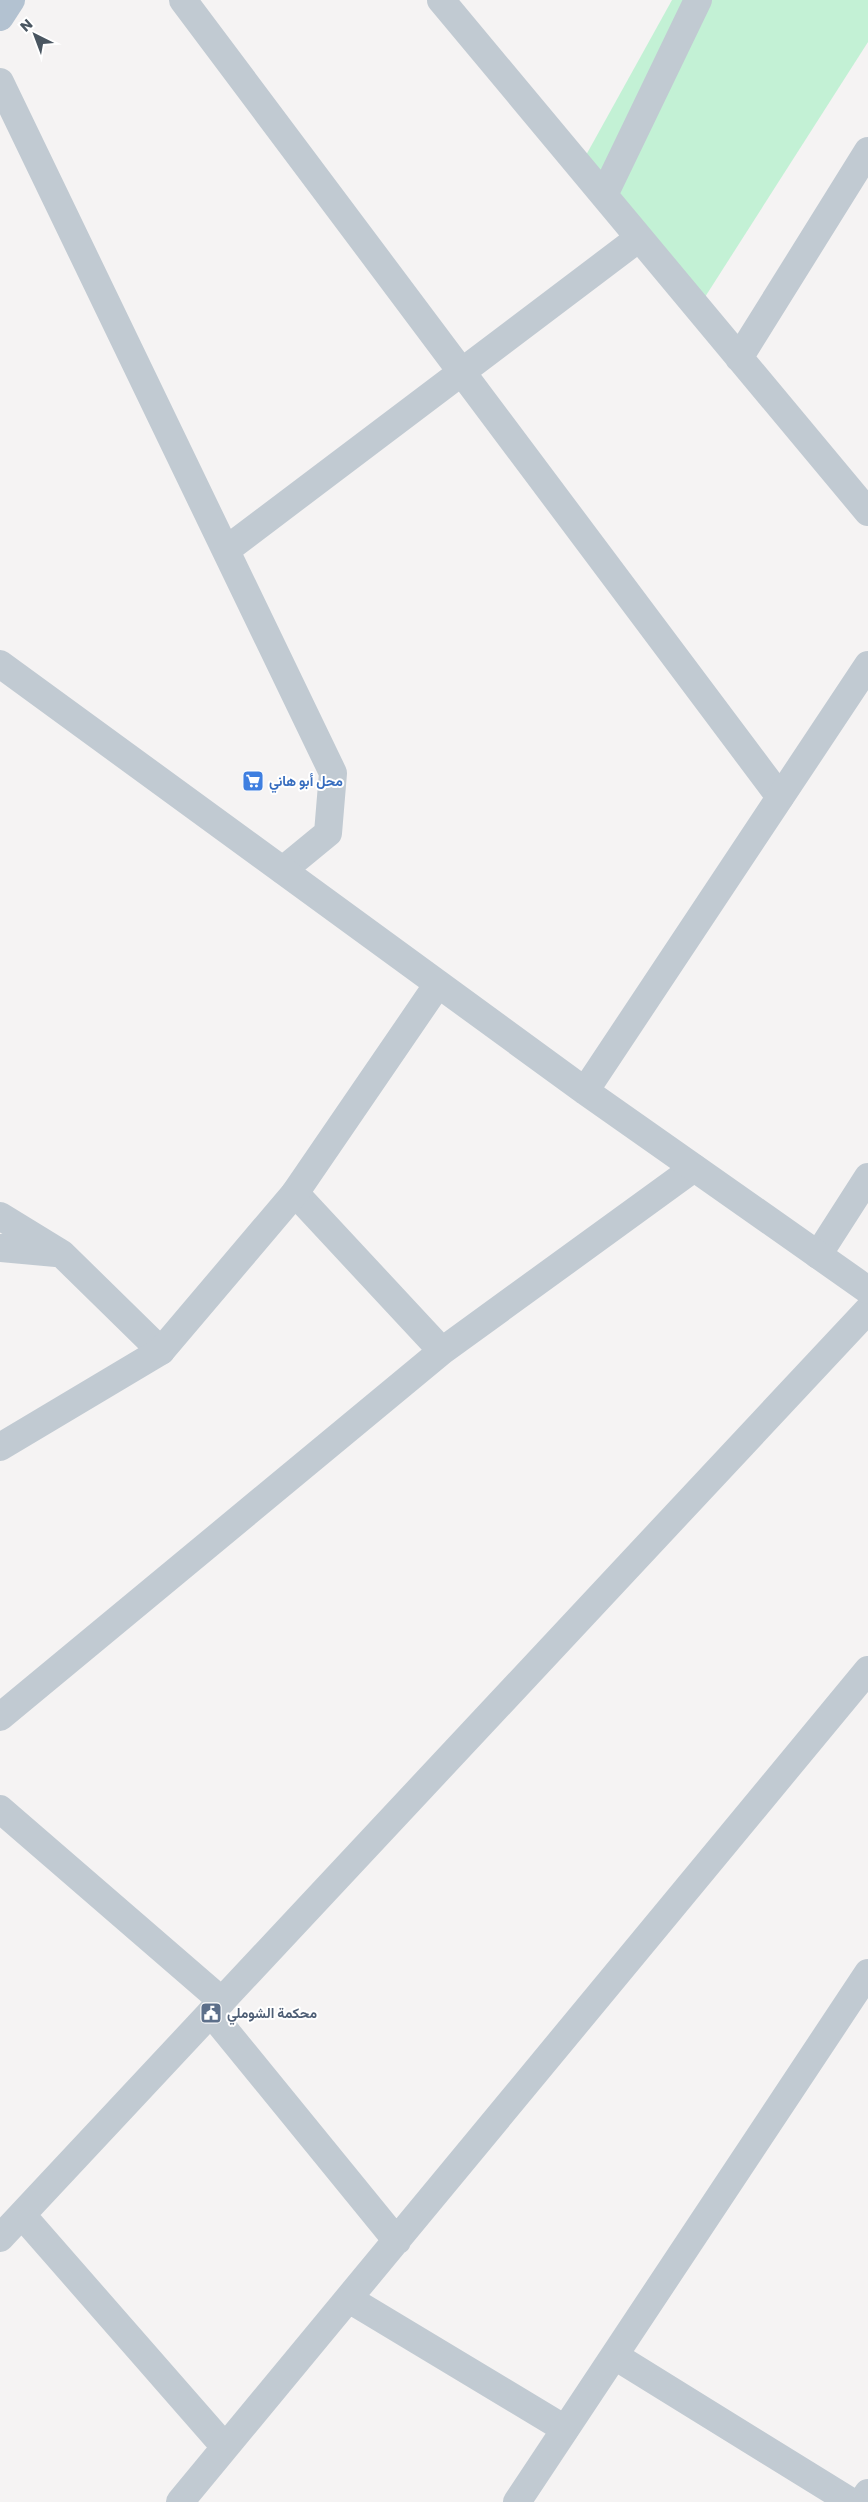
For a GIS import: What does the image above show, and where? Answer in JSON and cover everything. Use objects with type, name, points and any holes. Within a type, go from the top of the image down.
[{"type":"main road","points":[[0,17],[11,0]]},
{"type":"street","points":[[183,0],[780,797]]},
{"type":"street","points":[[441,0],[868,512]]},
{"type":"street","points":[[604,195],[698,0]]},
{"type":"street","points":[[0,82],[333,773],[328,833],[283,870]]},
{"type":"street","points":[[739,358],[868,151]]},
{"type":"street","points":[[226,550],[639,238]]},
{"type":"street","points":[[0,664],[585,1091],[868,1290]]},
{"type":"street","points":[[585,1091],[868,665]]},
{"type":"street","points":[[0,1447],[161,1351],[296,1193],[438,984]]},
{"type":"street","points":[[0,1717],[442,1350],[694,1168]]},
{"type":"street","points":[[818,1255],[868,1177]]},
{"type":"street","points":[[296,1193],[442,1350]]},
{"type":"street","points":[[0,1216],[62,1254],[161,1351]]},
{"type":"street","points":[[0,1248],[62,1254]]},
{"type":"street","points":[[0,2237],[868,1310]]},
{"type":"street","points":[[180,2502],[868,1670]]},
{"type":"street","points":[[0,1809],[217,2007],[396,2241]]},
{"type":"street","points":[[517,2502],[868,1973]]},
{"type":"street","points":[[22,2215],[225,2447]]},
{"type":"street","points":[[348,2299],[565,2429]]},
{"type":"street","points":[[615,2356],[851,2502]]},
{"type":"street","points":[[862,2502],[868,2493]]},
{"type":"green space","points":[[672,0],[868,0],[868,42],[698,308],[580,166]]},
{"type":"place","name":"محل أبو هاني","points":[[253,781]]},
{"type":"place","name":"محكمة الشوملي","points":[[211,2013]]}]
